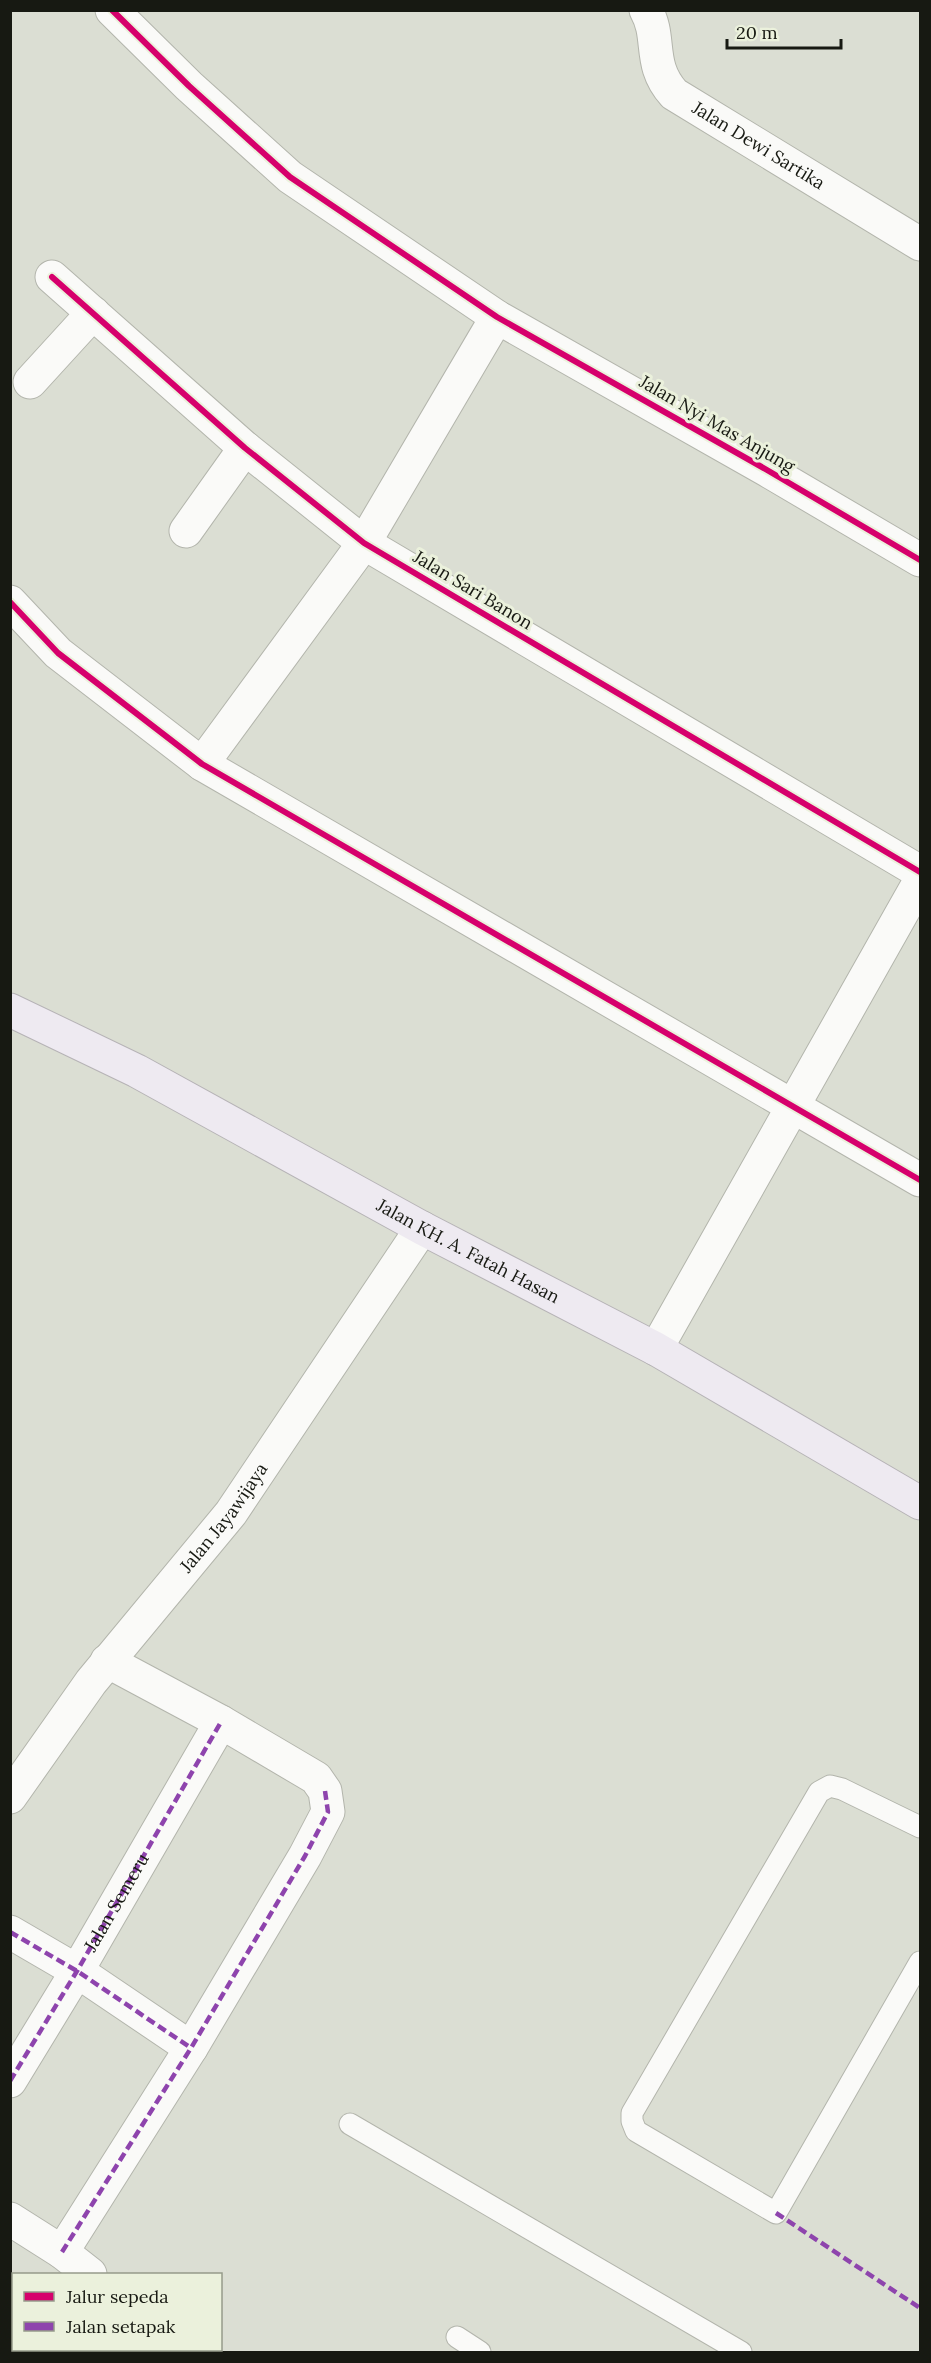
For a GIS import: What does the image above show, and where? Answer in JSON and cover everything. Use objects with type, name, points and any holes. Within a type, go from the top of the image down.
[{"type":"highway","name":"Jalan KH. A. Fatah Hasan","points":[[10,1010],[137,1071],[422,1228],[656,1349],[921,1503]]},
{"type":"street","name":"Jalan Nyi Mas Anjung","points":[[112,10],[189,86],[290,177],[497,317],[921,560]]},
{"type":"street","name":"Jalan Dewi Sartika","points":[[646,10],[652,29],[658,70],[665,84],[674,94],[921,244]]},
{"type":"street","name":"Jalan Sari Banon","points":[[52,277],[244,448],[364,543],[921,872]]},
{"type":"street","points":[[30,382],[93,314]]},
{"type":"street","points":[[202,764],[364,543],[497,317]]},
{"type":"street","points":[[186,531],[244,448]]},
{"type":"street","points":[[10,602],[58,654],[202,764],[921,1180]]},
{"type":"street","points":[[656,1349],[921,881]]},
{"type":"street","name":"Jalan Jayawijaya","points":[[10,1797],[107,1661],[231,1514],[422,1228]]},
{"type":"street","points":[[62,2252],[191,2048],[305,1856],[328,1812],[325,1791],[316,1778],[221,1722],[107,1661]]},
{"type":"street","name":"Jalan Semeru","points":[[10,2081],[77,1971],[221,1722]]},
{"type":"street","points":[[10,1932],[77,1971],[191,2048]]},
{"type":"street","points":[[10,2219],[62,2252],[89,2273]]},
{"type":"lane","points":[[921,1827],[842,1789],[830,1786],[819,1792],[632,2113],[636,2131],[776,2213],[921,1962]]},
{"type":"lane","points":[[350,2124],[741,2352]]},
{"type":"lane","points":[[457,2337],[480,2352]]},
{"type":"marked path","points":[[10,2081],[77,1971],[221,1722]]},
{"type":"marked path","points":[[62,2252],[191,2048],[305,1856],[328,1812],[325,1791]]},
{"type":"marked path","points":[[10,1932],[77,1971],[191,2048]]},
{"type":"marked path","points":[[776,2213],[920,2308]]},
{"type":"cycle path","points":[[112,10],[189,86],[290,177],[497,317],[767,470],[920,560]]},
{"type":"cycle path","points":[[52,277],[245,448],[364,543],[920,872]]},
{"type":"cycle path","points":[[10,602],[58,653],[202,764],[920,1180]]}]
